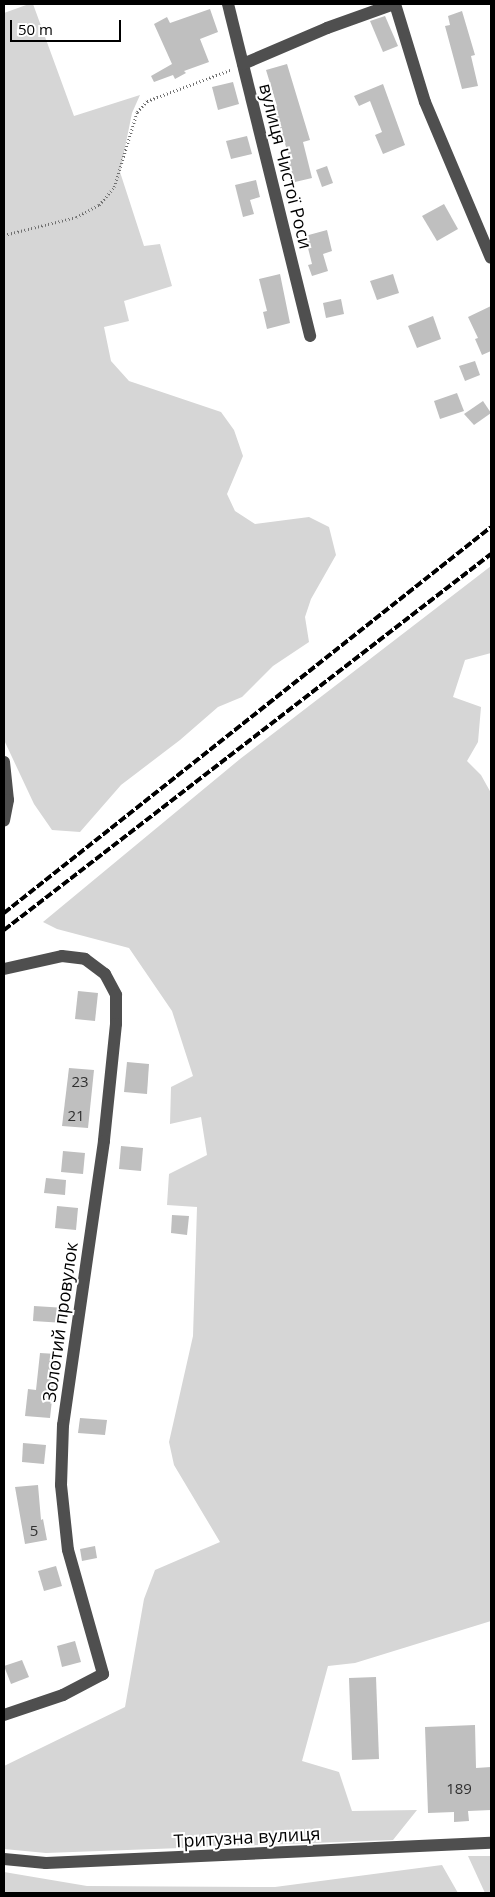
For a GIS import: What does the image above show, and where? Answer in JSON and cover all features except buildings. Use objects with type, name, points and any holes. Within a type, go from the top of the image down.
[{"type":"street","name":"вулиця Чистої Роси","points":[[228,4],[310,336]]},
{"type":"street","points":[[243,64],[328,28],[395,4],[425,102],[491,258]]},
{"type":"street","points":[[4,762],[8,800],[4,821]]},
{"type":"street","name":"Золотий провулок","points":[[4,969],[62,956],[85,959],[105,974],[116,995],[116,1024],[104,1141],[63,1425],[61,1485],[68,1550],[103,1674],[63,1695],[4,1715]]},
{"type":"street","name":"Тритузна вулиця","points":[[4,1859],[55,1862],[491,1843]]},
{"type":"path","points":[[4,235],[76,217],[99,205],[114,187],[137,112],[147,101],[243,64]]},
{"type":"shaded area","points":[[33,4],[74,116],[140,95],[132,113],[120,172],[144,246],[160,244],[172,286],[124,301],[129,321],[104,327],[111,361],[129,381],[221,412],[234,430],[243,456],[227,494],[235,511],[255,524],[309,517],[329,527],[336,555],[311,599],[305,617],[309,642],[273,666],[242,697],[218,707],[180,740],[121,785],[80,832],[52,830],[34,804],[4,740],[4,13]]},
{"type":"shaded area","points":[[491,566],[491,653],[465,660],[453,697],[481,707],[478,742],[467,761],[481,775],[491,793],[491,1621],[355,1663],[328,1666],[302,1761],[339,1772],[352,1811],[417,1810],[393,1840],[46,1853],[4,1849],[4,1766],[125,1707],[144,1599],[155,1570],[220,1542],[174,1465],[169,1442],[193,1336],[197,1207],[167,1205],[169,1174],[207,1155],[201,1117],[170,1124],[171,1087],[193,1076],[172,1011],[129,948],[57,929],[43,922],[240,759]]},
{"type":"shaded area","points":[[468,1856],[491,1856],[491,1893],[485,1893]]},
{"type":"shaded area","points":[[442,1865],[458,1893],[4,1893],[4,1872],[87,1886],[275,1887]]},
{"type":"railway","points":[[4,913],[491,527]]},
{"type":"railway","points":[[4,930],[491,554]]}]
